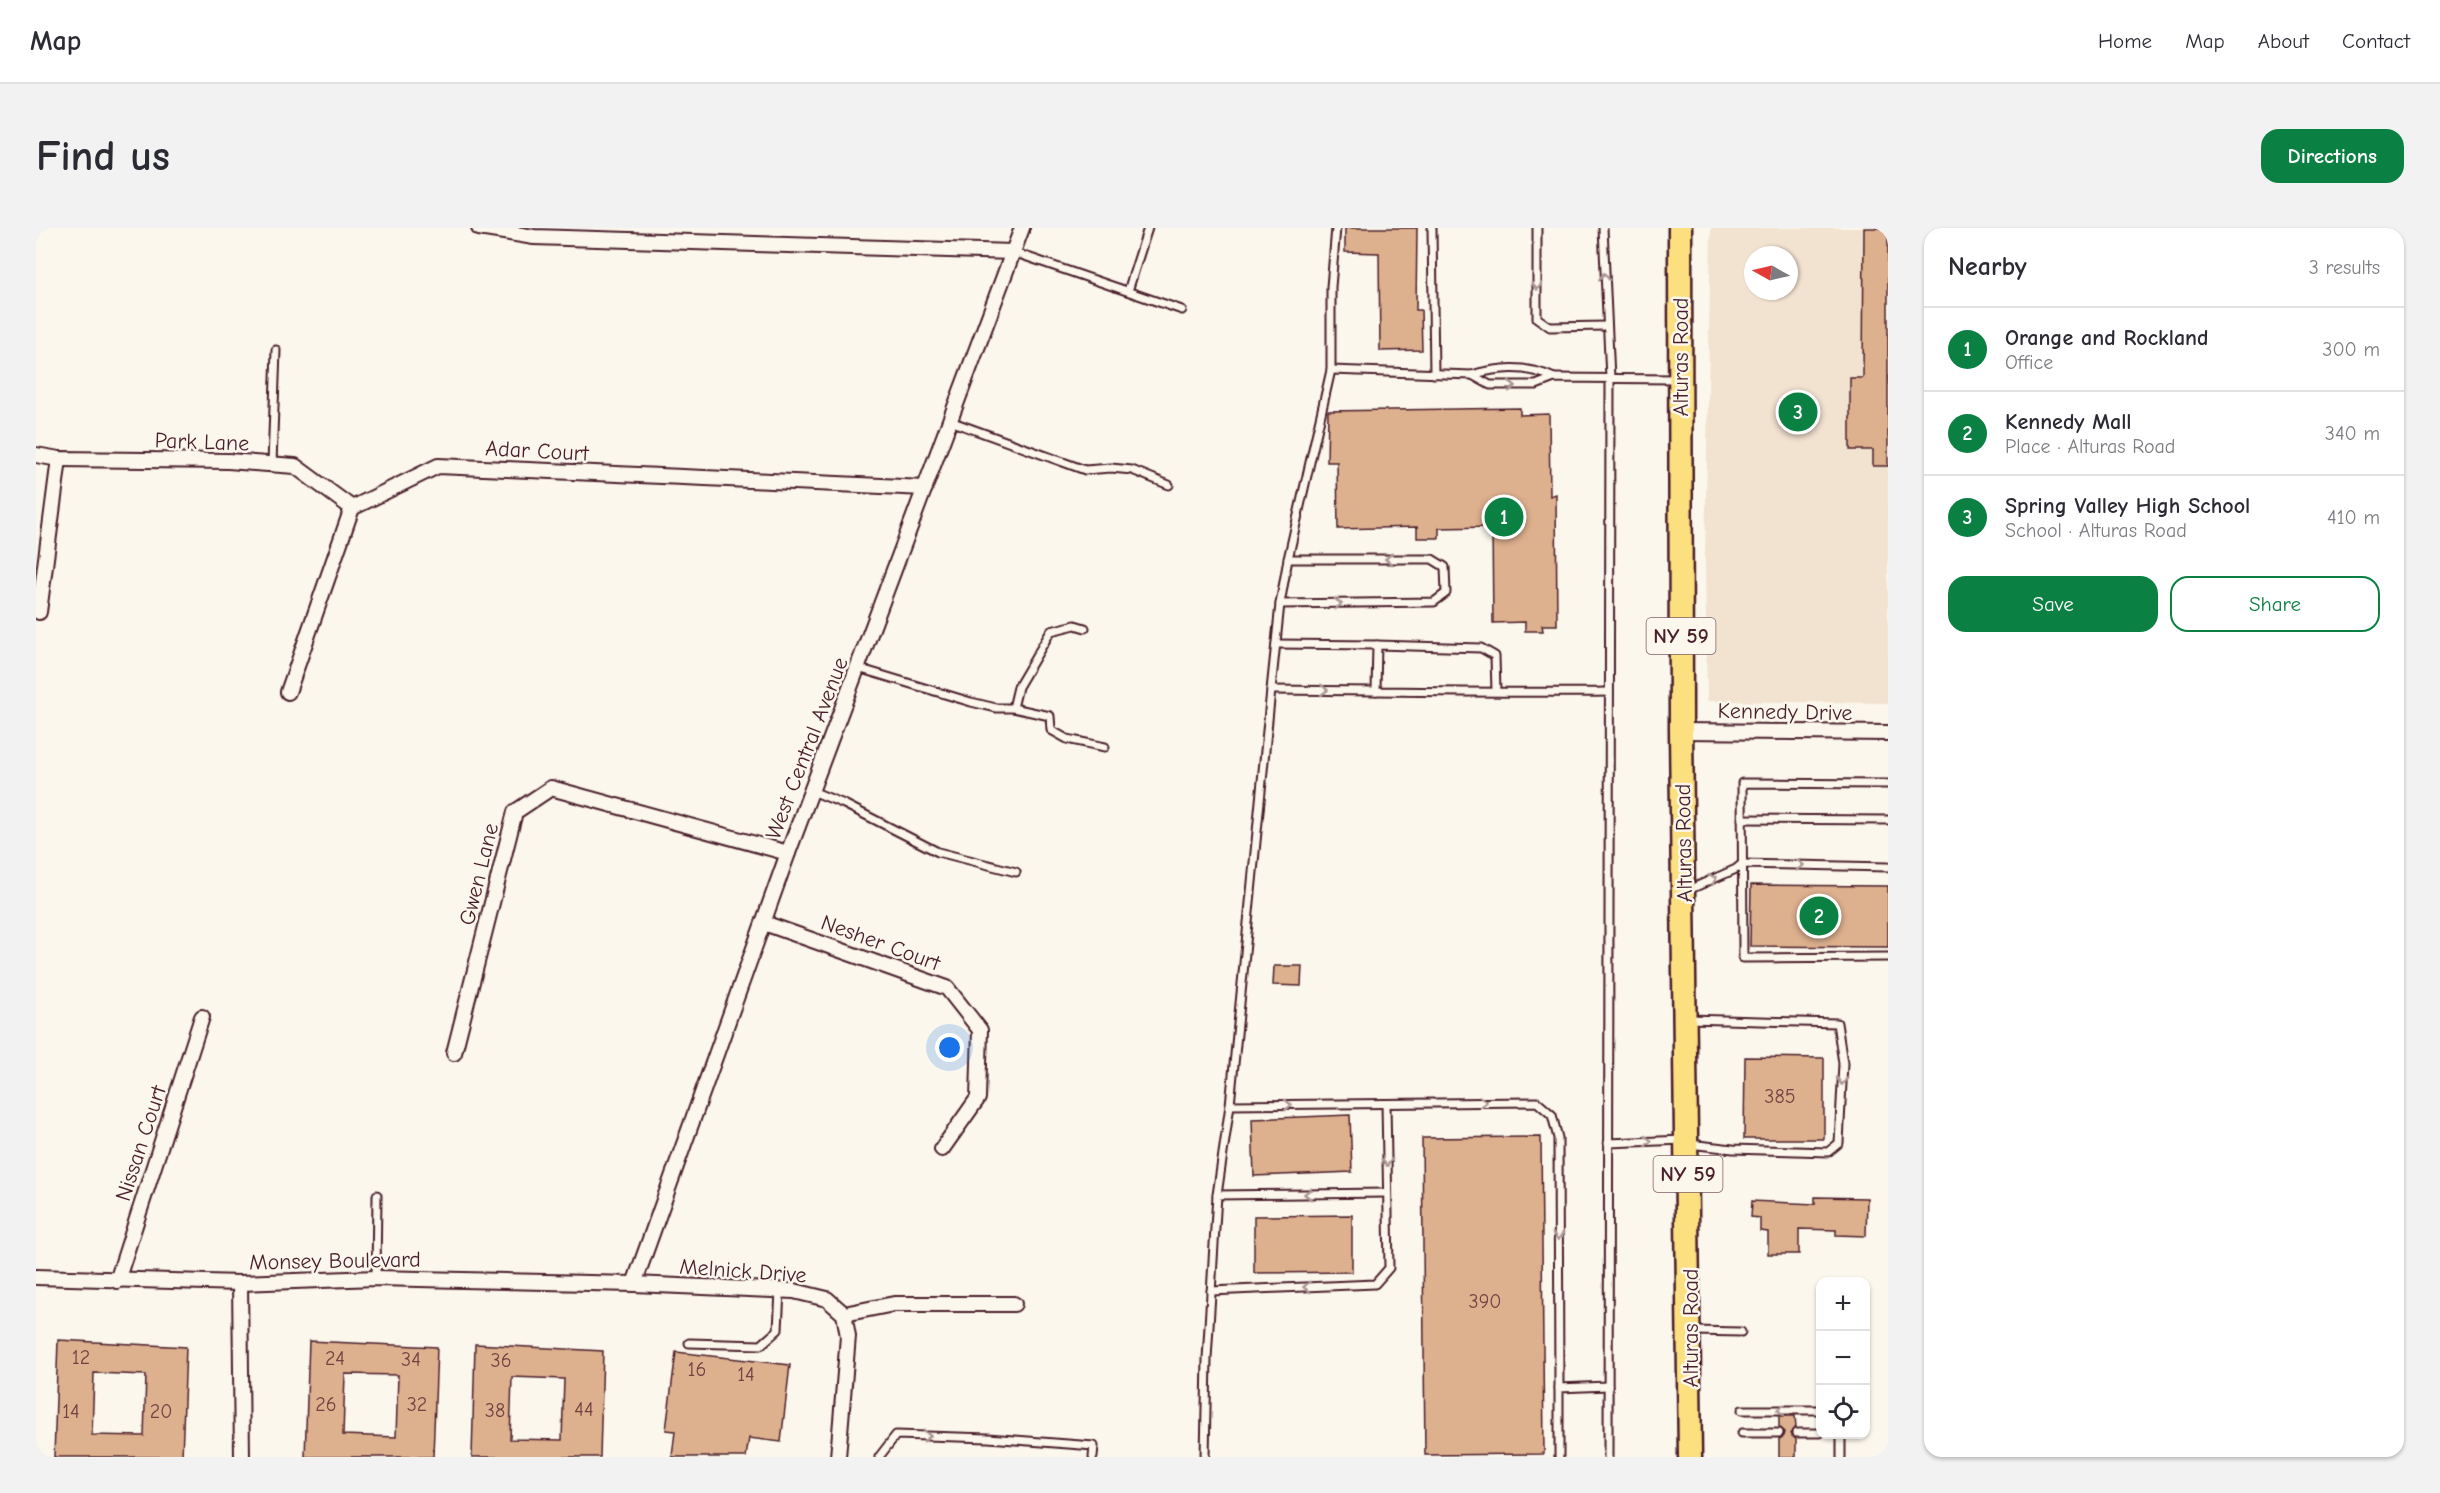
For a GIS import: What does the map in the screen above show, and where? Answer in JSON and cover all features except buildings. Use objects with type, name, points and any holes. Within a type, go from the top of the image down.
[{"type":"main road","name":"Alturas Road","points":[[1680,228],[1681,730],[1690,1457]]},
{"type":"street","points":[[479,228],[1013,252]]},
{"type":"street","name":"West Central Avenue","points":[[634,1284],[788,853],[1022,228]]},
{"type":"street","name":"Park Lane","points":[[36,455],[58,459],[228,461],[295,466],[352,508]]},
{"type":"street","points":[[39,612],[58,459]]},
{"type":"street","name":"Adar Court","points":[[352,508],[438,466],[925,488]]},
{"type":"street","points":[[288,692],[352,508]]},
{"type":"street","name":"Kennedy Drive","points":[[1681,730],[1888,733]]},
{"type":"street","name":"Gwen Lane","points":[[454,1053],[515,812],[551,788],[788,853]]},
{"type":"street","name":"Nesher Court","points":[[764,922],[946,988],[980,1030],[978,1098],[942,1149]]},
{"type":"street","name":"Nissan Court","points":[[117,1281],[202,1017]]},
{"type":"street","name":"Monsey Boulevard","points":[[36,1277],[240,1283],[376,1278],[634,1284]]},
{"type":"street","points":[[240,1283],[242,1457]]},
{"type":"street","name":"Melnick Drive","points":[[634,1284],[794,1291],[827,1299],[844,1314]]},
{"type":"street","points":[[838,1457],[848,1336],[844,1314],[894,1304],[1014,1304]]},
{"type":"lane","points":[[1128,291],[1148,228]]},
{"type":"lane","points":[[1205,1457],[1207,1359],[1217,1196],[1230,1105],[1280,604],[1330,370],[1331,287],[1336,228]]},
{"type":"lane","points":[[1432,228],[1434,374]]},
{"type":"lane","points":[[1537,228],[1537,318],[1550,327],[1606,326]]},
{"type":"lane","points":[[1603,228],[1610,378],[1608,1457]]},
{"type":"lane","points":[[1013,252],[1182,309]]},
{"type":"lane","points":[[272,464],[276,350]]},
{"type":"lane","points":[[1330,370],[1472,375],[1490,369],[1537,369],[1554,378]]},
{"type":"lane","points":[[1472,375],[1490,385],[1536,386],[1554,378],[1680,380]]},
{"type":"lane","points":[[950,421],[1085,470],[1111,468],[1132,470],[1169,485]]},
{"type":"lane","points":[[1280,604],[1434,602],[1446,593],[1445,567],[1432,559],[1288,559]]},
{"type":"lane","points":[[1012,708],[1018,687],[1051,631],[1075,625],[1085,627]]},
{"type":"lane","points":[[1276,644],[1481,648],[1495,656],[1496,692]]},
{"type":"lane","points":[[1376,691],[1377,645]]},
{"type":"lane","points":[[858,668],[971,702],[1050,716],[1051,730],[1067,739],[1105,747]]},
{"type":"lane","points":[[1271,690],[1609,692]]},
{"type":"lane","points":[[1888,784],[1742,783],[1743,958],[1888,957]]},
{"type":"lane","points":[[812,791],[844,804],[938,852],[1016,872]]},
{"type":"lane","points":[[1742,819],[1888,820]]},
{"type":"lane","points":[[1684,892],[1736,869],[1742,864],[1888,867]]},
{"type":"lane","points":[[1608,1143],[1687,1142],[1733,1149],[1828,1152],[1839,1143],[1843,1063],[1837,1023],[1685,1019]]},
{"type":"lane","points":[[1230,1105],[1537,1102],[1552,1115],[1558,1138],[1559,1457]]},
{"type":"lane","points":[[1211,1290],[1375,1284],[1389,1268],[1386,1104]]},
{"type":"lane","points":[[1217,1196],[1388,1193]]},
{"type":"lane","points":[[376,1278],[377,1195]]},
{"type":"lane","points":[[689,1343],[761,1345],[778,1330],[780,1291]]},
{"type":"lane","points":[[1690,1331],[1741,1332]]},
{"type":"lane","points":[[1559,1388],[1608,1386]]},
{"type":"lane","points":[[1742,1410],[1816,1410]]},
{"type":"lane","points":[[1742,1433],[1779,1433]]},
{"type":"lane","points":[[1796,1433],[1816,1433]]},
{"type":"lane","points":[[879,1457],[896,1435],[988,1438],[1094,1446],[1093,1457]]},
{"type":"lane","points":[[1841,1439],[1841,1457]]},
{"type":"shaded area","points":[[1711,228],[1888,228],[1888,703],[1707,701],[1705,562]]},
{"type":"place","name":"Spring Valley High School","points":[[1798,412]]},
{"type":"place","name":"Orange and Rockland","points":[[1504,517]]},
{"type":"place","name":"Kennedy Mall","points":[[1819,916]]}]
